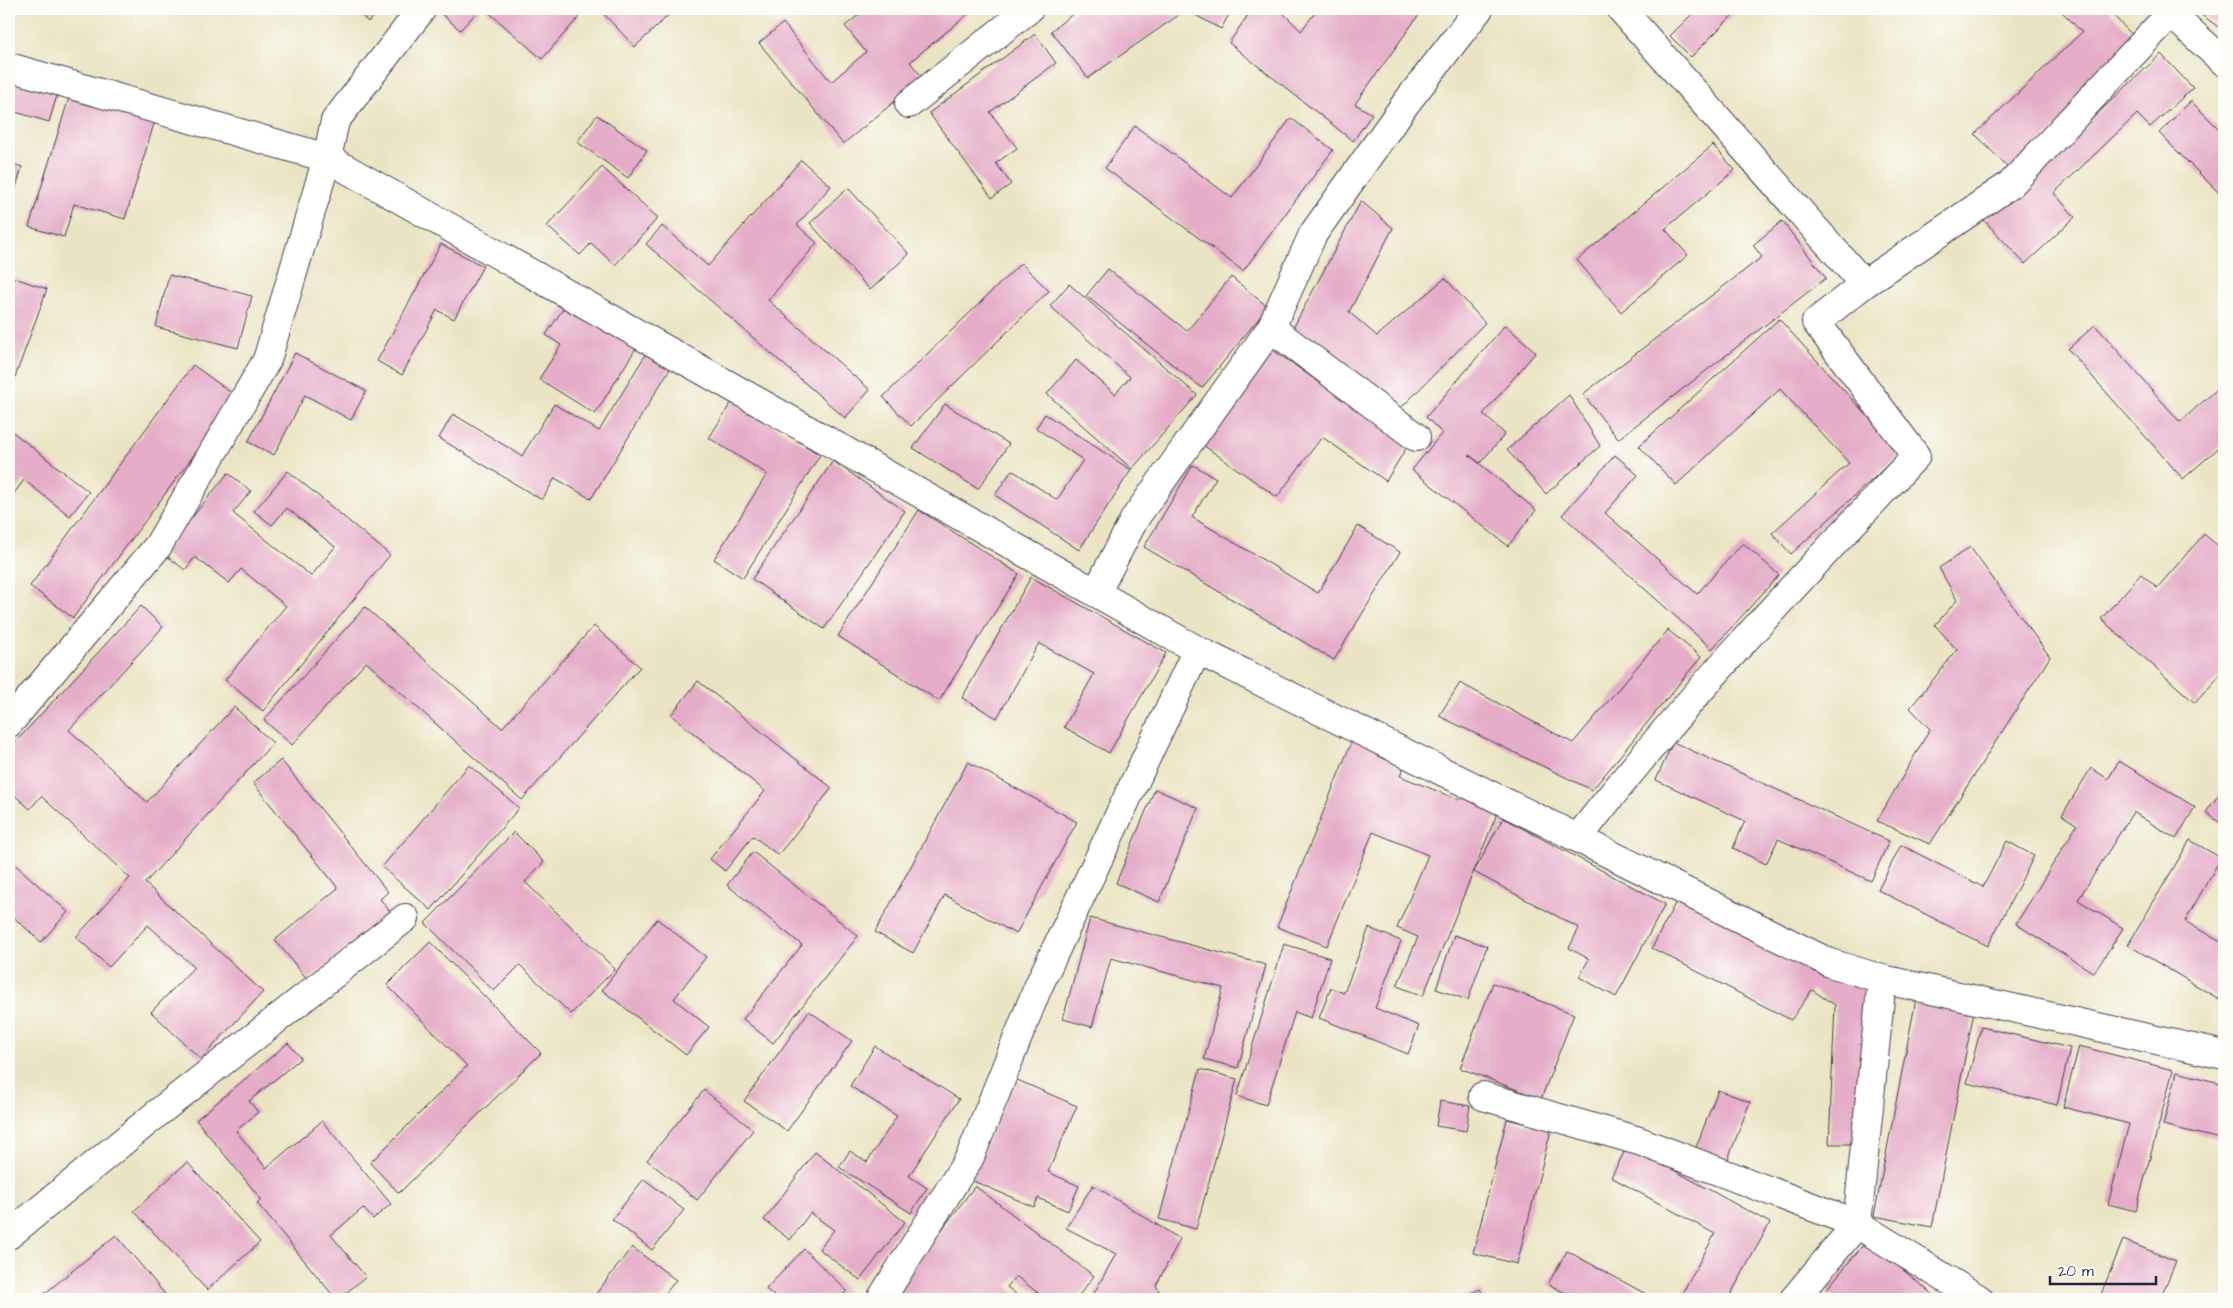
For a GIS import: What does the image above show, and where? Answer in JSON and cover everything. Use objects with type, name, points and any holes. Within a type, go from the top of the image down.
[{"type":"street","points":[[9,723],[158,546],[268,360],[327,158],[335,121],[422,9]]},
{"type":"street","points":[[909,104],[1030,9]]},
{"type":"street","points":[[1096,593],[1135,518],[1271,328],[1313,234],[1406,103],[1479,9]]},
{"type":"street","points":[[1621,9],[1864,284]]},
{"type":"street","points":[[1578,838],[1635,765],[1751,632],[1916,456],[1816,322],[1864,284],[2012,184],[2168,11],[2224,62]]},
{"type":"street","points":[[9,66],[327,158],[1197,650],[1830,963],[1882,979],[2224,1055]]},
{"type":"street","points":[[1271,328],[1416,437]]},
{"type":"street","points":[[881,1299],[970,1157],[1038,987],[1197,650]]},
{"type":"street","points":[[9,1235],[159,1112],[405,918]]},
{"type":"street","points":[[1794,1299],[1856,1224],[1882,979]]},
{"type":"street","points":[[1483,1096],[1639,1141],[1856,1224],[1979,1299]]},
{"type":"building","points":[[355,9],[381,9],[368,22]]},
{"type":"building","points":[[436,9],[480,9],[460,30]]},
{"type":"building","points":[[485,9],[569,9],[579,17],[542,59]]},
{"type":"building","points":[[599,9],[675,9],[635,47]]},
{"type":"building","points":[[866,9],[974,9],[910,62],[923,78],[843,144],[759,43],[783,23],[831,82],[866,52],[845,26]]},
{"type":"building","points":[[1079,9],[1232,9],[1221,29],[1186,10],[1088,78],[1051,31]]},
{"type":"building","points":[[1252,9],[1279,9],[1301,31],[1318,9],[1423,9],[1355,104],[1372,114],[1353,141],[1229,43]]},
{"type":"building","points":[[1697,9],[1739,9],[1691,57],[1670,36]]},
{"type":"building","points":[[2059,9],[2107,9],[2142,45],[2011,171],[1975,134],[2082,32]]},
{"type":"building","points":[[2193,9],[2224,9],[2224,31]]},
{"type":"building","points":[[1035,34],[1056,63],[990,112],[1017,148],[996,163],[1011,184],[992,198],[929,113]]},
{"type":"building","points":[[2161,54],[2193,88],[2150,127],[2137,114],[2054,193],[2075,217],[2025,264],[1984,220]]},
{"type":"building","points":[[9,67],[61,82],[49,122],[9,110]]},
{"type":"building","points":[[71,91],[156,117],[125,219],[74,204],[64,237],[29,227]]},
{"type":"building","points":[[2191,101],[2224,134],[2224,198],[2159,133]]},
{"type":"building","points":[[597,115],[647,150],[628,178],[577,142]]},
{"type":"building","points":[[1291,118],[1333,150],[1243,271],[1105,168],[1135,126],[1232,198]]},
{"type":"building","points":[[1713,145],[1735,170],[1665,229],[1688,255],[1621,312],[1577,260]]},
{"type":"building","points":[[801,160],[831,186],[797,225],[817,243],[768,300],[870,390],[845,418],[646,244],[662,226],[708,266]]},
{"type":"building","points":[[9,163],[22,167],[9,211]]},
{"type":"building","points":[[602,167],[658,218],[615,265],[591,243],[580,255],[547,226]]},
{"type":"building","points":[[848,188],[909,254],[870,290],[810,223]]},
{"type":"building","points":[[1361,201],[1393,228],[1349,312],[1377,336],[1445,278],[1485,323],[1399,410],[1293,328]]},
{"type":"building","points":[[1782,221],[1826,278],[1618,439],[1583,394],[1762,257],[1753,245]]},
{"type":"building","points":[[441,244],[483,266],[454,319],[437,310],[402,375],[377,361]]},
{"type":"building","points":[[1021,263],[1049,291],[911,426],[883,397]]},
{"type":"building","points":[[1108,269],[1187,331],[1231,277],[1268,307],[1202,388],[1086,296]]},
{"type":"building","points":[[169,275],[252,296],[238,348],[156,327]]},
{"type":"building","points":[[9,276],[47,289],[9,394]]},
{"type":"building","points":[[1069,284],[1197,395],[1132,469],[1047,394],[1076,360],[1115,394],[1130,377],[1050,306]]},
{"type":"building","points":[[568,301],[638,345],[595,414],[539,379],[561,345],[546,335]]},
{"type":"building","points":[[1779,319],[1901,453],[1791,554],[1772,533],[1849,463],[1780,389],[1676,485],[1639,446]]},
{"type":"building","points":[[1505,325],[1536,352],[1483,414],[1505,434],[1480,463],[1469,455],[1536,510],[1508,546],[1412,470],[1442,433],[1426,417]]},
{"type":"building","points":[[2095,325],[2180,422],[2224,383],[2224,443],[2183,479],[2068,349]]},
{"type":"building","points":[[1273,350],[1408,445],[1386,481],[1322,437],[1277,497],[1203,445]]},
{"type":"building","points":[[647,352],[671,367],[591,499],[555,478],[542,500],[439,438],[453,414],[522,456],[554,404],[599,431]]},
{"type":"building","points":[[295,353],[366,391],[351,420],[305,395],[274,455],[248,442]]},
{"type":"building","points":[[193,365],[237,397],[73,618],[30,586]]},
{"type":"building","points":[[1569,395],[1600,446],[1546,494],[1507,450]]},
{"type":"building","points":[[733,400],[820,455],[743,578],[714,559],[767,474],[709,438]]},
{"type":"building","points":[[945,404],[1009,444],[978,489],[913,448]]},
{"type":"building","points":[[1045,414],[1131,470],[1079,550],[995,495],[1012,470],[1057,500],[1083,460],[1036,428]]},
{"type":"building","points":[[9,429],[89,492],[70,516],[24,480],[9,500]]},
{"type":"building","points":[[1615,455],[1638,475],[1605,513],[1697,594],[1743,543],[1779,575],[1712,649],[1562,515]]},
{"type":"building","points":[[833,461],[905,511],[824,629],[752,579]]},
{"type":"building","points":[[1193,465],[1216,478],[1192,517],[1318,593],[1358,526],[1400,552],[1334,660],[1144,547]]},
{"type":"building","points":[[288,471],[390,555],[263,711],[225,680],[286,606],[241,569],[229,583],[195,557],[185,570],[163,553],[228,473],[251,491],[233,513],[311,576],[335,547],[287,508],[272,525],[254,511]]},
{"type":"building","points":[[919,510],[1019,574],[939,701],[838,636]]},
{"type":"building","points":[[2204,534],[2224,551],[2224,671],[2195,703],[2101,619],[2141,574],[2157,588]]},
{"type":"building","points":[[1970,547],[2050,657],[1930,844],[1877,821],[1930,729],[1910,708],[1957,650],[1935,625],[1957,600],[1939,568]]},
{"type":"building","points":[[1031,577],[1166,653],[1109,753],[1064,727],[1094,674],[1039,643],[997,718],[962,698]]},
{"type":"building","points":[[141,606],[163,627],[69,730],[147,802],[234,707],[273,743],[145,883],[263,992],[201,1059],[151,1012],[194,967],[148,925],[109,967],[76,937],[130,878],[41,796],[30,809],[9,790],[9,749]]},
{"type":"building","points":[[365,607],[502,728],[594,626],[640,667],[522,800],[366,662],[292,745],[264,720]]},
{"type":"building","points":[[1668,630],[1701,657],[1592,790],[1439,716],[1460,683],[1573,743]]},
{"type":"building","points":[[698,681],[832,788],[778,855],[753,836],[725,871],[710,859],[765,791],[671,715]]},
{"type":"building","points":[[1353,738],[1407,760],[1400,776],[1459,800],[1463,792],[1500,806],[1423,996],[1397,986],[1418,937],[1397,928],[1428,855],[1373,832],[1327,946],[1277,927]]},
{"type":"building","points":[[1673,742],[1889,841],[1871,881],[1778,839],[1766,864],[1733,848],[1745,821],[1656,780]]},
{"type":"building","points":[[281,760],[388,892],[380,899],[391,913],[308,980],[275,940],[338,888],[253,783]]},
{"type":"building","points":[[2119,761],[2195,807],[2176,839],[2133,812],[2078,900],[2123,928],[2094,973],[2016,924],[2077,825],[2062,815],[2091,768],[2108,779]]},
{"type":"building","points":[[968,762],[1077,822],[1016,934],[945,895],[913,953],[875,932]]},
{"type":"building","points":[[469,765],[519,808],[431,910],[382,867]]},
{"type":"building","points":[[2224,788],[2224,826],[2206,812]]},
{"type":"building","points":[[1155,789],[1198,808],[1159,902],[1116,883]]},
{"type":"building","points":[[1503,818],[1665,904],[1616,997],[1579,977],[1589,959],[1569,948],[1579,928],[1474,872]]},
{"type":"building","points":[[514,832],[544,862],[525,882],[615,969],[571,1014],[520,965],[494,991],[425,923]]},
{"type":"building","points":[[2190,840],[2221,858],[2185,921],[2224,944],[2224,1002],[2128,945]]},
{"type":"building","points":[[2007,841],[2034,856],[1988,946],[1878,890],[1901,845],[1983,887]]},
{"type":"building","points":[[753,852],[858,936],[773,1043],[743,1019],[802,945],[727,885]]},
{"type":"building","points":[[9,859],[68,912],[41,942],[9,913]]},
{"type":"building","points":[[1682,890],[1874,990],[1864,1144],[1829,1144],[1835,1005],[1812,990],[1791,1020],[1652,948]]},
{"type":"building","points":[[1090,918],[1266,965],[1238,1068],[1204,1059],[1223,988],[1111,958],[1092,1027],[1063,1019]]},
{"type":"building","points":[[657,919],[706,957],[674,999],[709,1027],[686,1055],[602,990]]},
{"type":"building","points":[[1369,928],[1401,941],[1375,1008],[1419,1026],[1408,1054],[1319,1018],[1331,988],[1344,993]]},
{"type":"building","points":[[1454,935],[1487,946],[1468,1000],[1436,989]]},
{"type":"building","points":[[430,942],[541,1053],[399,1193],[370,1163],[467,1066],[387,985]]},
{"type":"building","points":[[1284,944],[1330,958],[1311,1018],[1295,1012],[1266,1105],[1237,1096]]},
{"type":"building","points":[[1493,983],[1574,1014],[1541,1099],[1460,1068]]},
{"type":"building","points":[[1917,994],[1975,1006],[1932,1227],[1874,1216]]},
{"type":"building","points":[[809,1011],[852,1041],[787,1131],[744,1101]]},
{"type":"building","points":[[1981,1027],[2070,1048],[2057,1105],[1967,1083]]},
{"type":"building","points":[[288,1043],[301,1058],[249,1101],[258,1112],[236,1131],[266,1168],[322,1121],[391,1204],[373,1219],[363,1208],[331,1235],[366,1277],[338,1299],[336,1299],[257,1203],[261,1199],[196,1120]]},
{"type":"building","points":[[875,1046],[959,1099],[909,1176],[927,1188],[911,1213],[839,1167],[850,1151],[867,1162],[897,1116],[850,1086]]},
{"type":"building","points":[[2079,1046],[2173,1070],[2136,1211],[2108,1204],[2129,1124],[2063,1107]]},
{"type":"building","points":[[1200,1069],[1237,1079],[1196,1229],[1159,1219]]},
{"type":"building","points":[[2177,1072],[2224,1084],[2224,1140],[2163,1125]]},
{"type":"building","points":[[1015,1079],[1077,1106],[1048,1172],[1079,1186],[1068,1211],[1038,1198],[1034,1207],[971,1180]]},
{"type":"building","points":[[704,1090],[753,1130],[697,1200],[647,1160]]},
{"type":"building","points":[[1718,1090],[1750,1102],[1725,1167],[1693,1155]]},
{"type":"building","points":[[1440,1101],[1470,1106],[1466,1131],[1436,1126]]},
{"type":"building","points":[[1507,1119],[1551,1130],[1517,1264],[1473,1253]]},
{"type":"building","points":[[1628,1145],[1770,1223],[1728,1299],[1679,1299],[1715,1234],[1611,1177]]},
{"type":"building","points":[[815,1152],[905,1222],[860,1280],[819,1249],[834,1230],[810,1213],[790,1240],[764,1220]]},
{"type":"building","points":[[187,1162],[260,1242],[207,1290],[134,1211]]},
{"type":"building","points":[[644,1179],[684,1210],[652,1250],[612,1219]]},
{"type":"building","points":[[1093,1185],[1180,1239],[1156,1286],[1165,1299],[1096,1299],[1094,1293],[1116,1254],[1066,1228]]},
{"type":"building","points":[[975,1186],[1094,1276],[1076,1299],[1046,1299],[1016,1276],[1007,1287],[1022,1299],[889,1299]]},
{"type":"building","points":[[116,1235],[168,1298],[38,1299]]},
{"type":"building","points":[[1867,1240],[1938,1299],[1837,1299],[1826,1290]]},
{"type":"building","points":[[2123,1240],[2176,1261],[2160,1299],[2099,1299]]},
{"type":"building","points":[[632,1247],[676,1280],[661,1299],[592,1299]]},
{"type":"building","points":[[804,1249],[847,1291],[838,1299],[771,1299],[774,1296],[766,1289]]},
{"type":"building","points":[[1567,1251],[1655,1299],[1576,1299],[1548,1284]]},
{"type":"building","points":[[1480,1289],[1485,1299],[1459,1299]]}]
